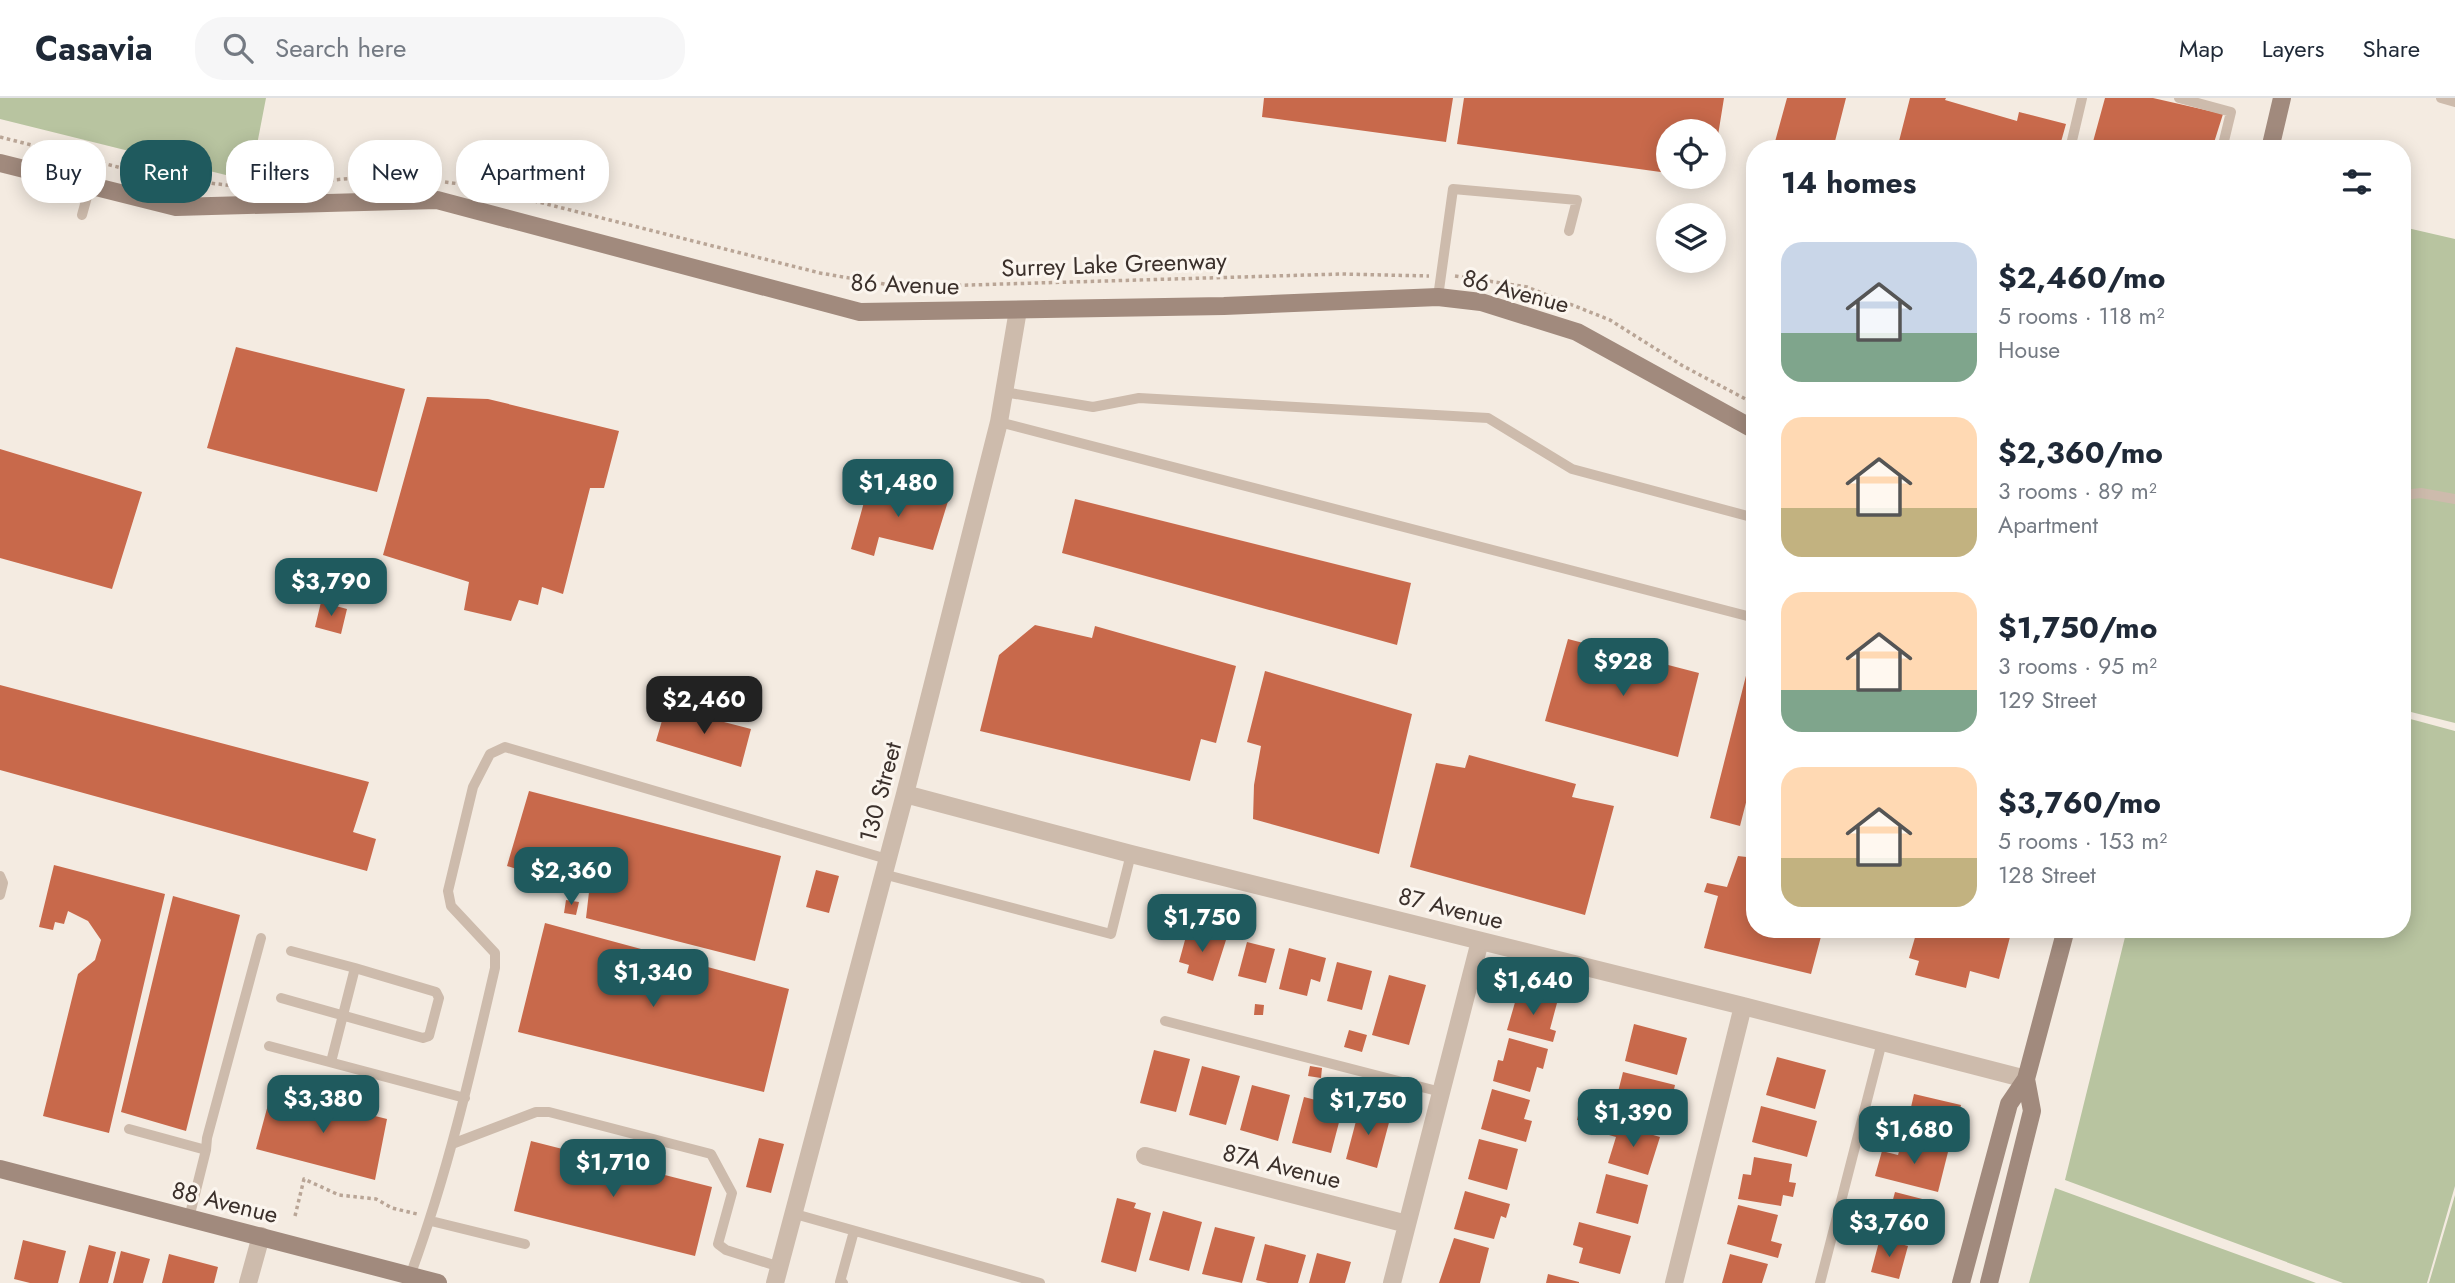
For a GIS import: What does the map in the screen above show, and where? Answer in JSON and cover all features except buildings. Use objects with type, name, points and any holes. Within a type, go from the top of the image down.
[{"type":"street","points":[[2272,140],[2283,98]]},
{"type":"street","name":"86 Avenue","points":[[0,163],[21,168]]},
{"type":"street","name":"86 Avenue","points":[[106,190],[176,207],[437,200],[860,312],[1224,306],[1438,297],[1481,302],[1577,332],[1746,425]]},
{"type":"street","name":"130 Street","points":[[778,1275],[905,794],[999,422],[1018,310]]},
{"type":"street","name":"87 Avenue","points":[[905,794],[2026,1079]]},
{"type":"street","points":[[1961,1283],[2009,1104],[2026,1079],[2064,938]]},
{"type":"street","points":[[1392,1283],[1480,941]]},
{"type":"street","points":[[1674,1283],[1743,1006]]},
{"type":"street","points":[[1989,1283],[2032,1111],[2026,1079]]},
{"type":"street","name":"87A Avenue","points":[[1145,1156],[1407,1224]]},
{"type":"street","name":"88 Avenue","points":[[0,1169],[438,1283]]},
{"type":"street","points":[[248,1283],[261,1236]]},
{"type":"lane","points":[[2072,140],[2082,98]]},
{"type":"lane","points":[[2179,98],[2231,112],[2224,140]]},
{"type":"lane","points":[[2441,98],[2455,102]]},
{"type":"lane","points":[[1438,297],[1453,189],[1577,200],[1569,231]]},
{"type":"lane","points":[[82,215],[85,203]]},
{"type":"lane","points":[[1004,392],[1093,407],[1139,398],[1488,418],[1572,468],[1746,516]]},
{"type":"lane","points":[[999,422],[1746,616]]},
{"type":"lane","points":[[2411,494],[2421,493],[2455,499]]},
{"type":"lane","points":[[410,1276],[431,1219],[465,1098],[495,968],[495,953],[451,905],[448,891],[473,787],[490,754],[505,747],[885,867],[1111,934],[1131,853]]},
{"type":"lane","points":[[0,876],[3,883],[0,895]]},
{"type":"lane","points":[[189,1218],[207,1138],[261,938]]},
{"type":"lane","points":[[281,998],[423,1038],[429,1035],[439,998],[436,992],[291,951]]},
{"type":"lane","points":[[331,1062],[355,968]]},
{"type":"lane","points":[[1165,1021],[1441,1092]]},
{"type":"lane","points":[[1820,1283],[1881,1042]]},
{"type":"lane","points":[[269,1046],[465,1098]]},
{"type":"lane","points":[[452,1144],[536,1112],[549,1112],[711,1154],[732,1193],[718,1244],[778,1275]]},
{"type":"lane","points":[[129,1129],[206,1150]]},
{"type":"lane","points":[[795,1214],[1040,1283]]},
{"type":"lane","points":[[431,1219],[525,1244]]},
{"type":"lane","points":[[843,1283],[840,1282],[853,1231]]},
{"type":"path","points":[[0,137],[157,177],[226,185]]},
{"type":"path","name":"Surrey Lake Greenway","points":[[334,180],[396,175],[475,186],[820,273],[902,287],[1342,274],[1441,276],[1527,287],[1610,320],[1683,366],[1746,399]]},
{"type":"path","points":[[295,1216],[304,1179],[339,1195],[376,1199],[392,1208],[431,1219]]},
{"type":"green space","points":[[0,98],[266,98],[258,140],[226,140],[226,175],[212,172],[212,140],[120,140],[120,149],[106,145],[106,140],[85,140],[0,119]]},
{"type":"green space","points":[[2411,229],[2455,239],[2455,723],[2411,712]]},
{"type":"green space","points":[[2411,719],[2455,731],[2455,1186],[2427,1283],[2343,1283],[2065,1180],[2125,938],[2411,938]]},
{"type":"green space","points":[[2055,1188],[2316,1283],[2029,1283]]},
{"type":"green space","points":[[2455,1195],[2455,1283],[2429,1283]]}]
